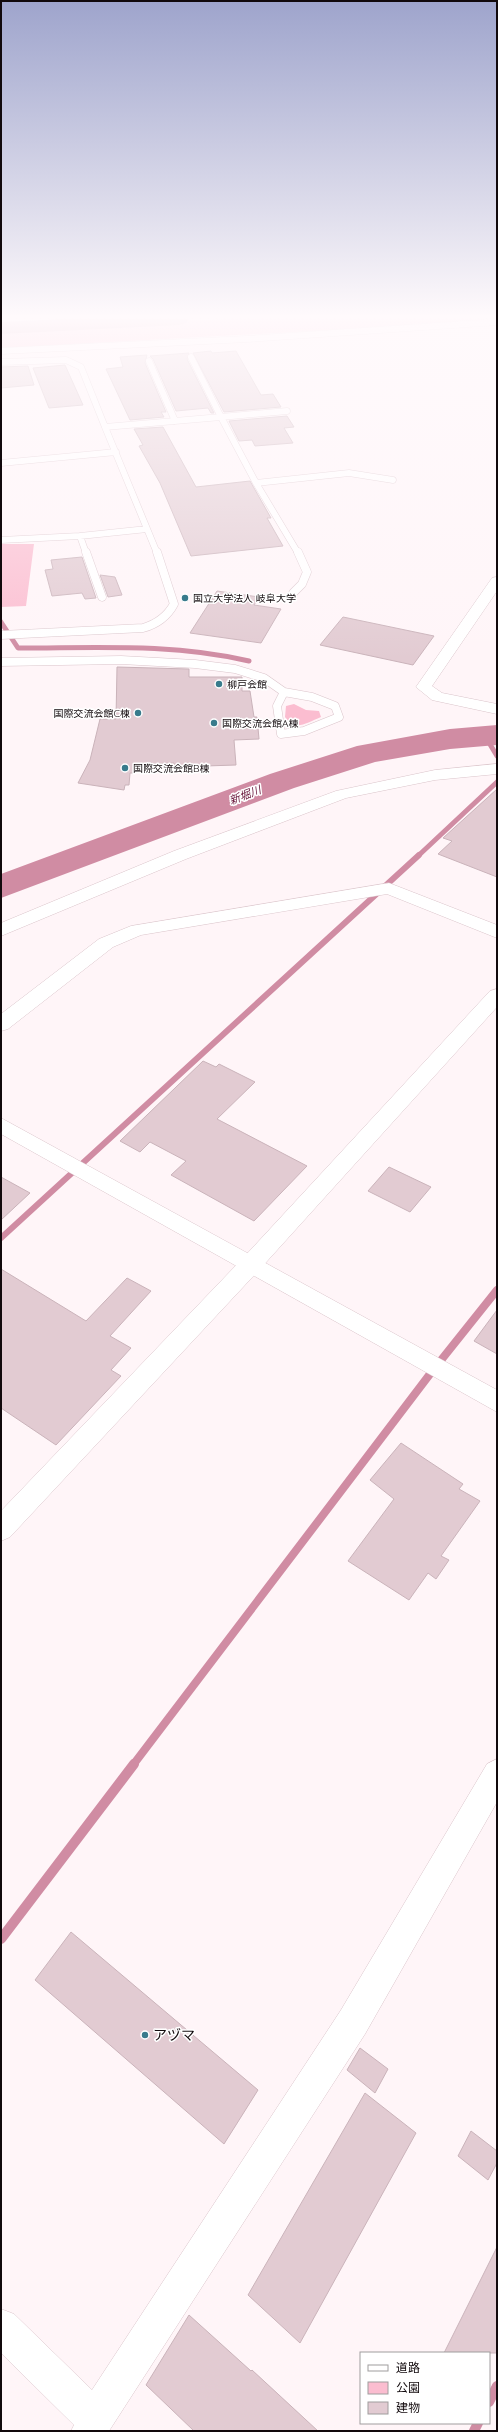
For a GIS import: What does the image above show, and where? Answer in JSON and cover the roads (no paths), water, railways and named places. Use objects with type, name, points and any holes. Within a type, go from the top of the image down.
[{"type":"street","points":[[497,581],[424,687],[437,697],[497,709]]},
{"type":"street","points":[[1,930],[180,855],[342,794],[435,775],[497,768]]},
{"type":"street","points":[[1,1024],[106,943],[137,930],[389,888],[497,932]]},
{"type":"street","points":[[1,1529],[252,1264],[497,996]]},
{"type":"street","points":[[1,1124],[497,1402]]},
{"type":"street","points":[[1,2327],[93,2425],[353,2022],[497,1774]]},
{"type":"lane","points":[[1,635],[143,628],[156,624],[170,614],[174,604],[148,529],[107,432]]},
{"type":"lane","points":[[229,432],[256,483],[296,548],[307,572],[302,584],[293,593]]},
{"type":"lane","points":[[1,463],[116,452]]},
{"type":"lane","points":[[256,483],[349,473],[393,480]]},
{"type":"lane","points":[[1,540],[80,536],[148,529]]},
{"type":"lane","points":[[80,536],[102,597]]},
{"type":"lane","points":[[1,662],[121,660],[195,664],[235,670],[264,678],[284,692],[312,697],[335,706],[339,717],[308,730],[291,735],[281,734],[278,706],[284,692]]},
{"type":"waterway","points":[[1,622],[18,648],[105,647],[163,649],[220,655],[249,661]]},
{"type":"waterway","name":"新堀川","points":[[1,887],[282,781],[369,753],[450,739],[497,735]]},
{"type":"waterway","points":[[485,736],[497,756]]},
{"type":"waterway","points":[[418,856],[497,782]]},
{"type":"waterway","points":[[1,1238],[419,855]]},
{"type":"waterway","points":[[133,1765],[430,1374],[497,1290]]},
{"type":"waterway","points":[[1,1939],[134,1764]]},
{"type":"waterway","points":[[490,2400],[497,2386]]},
{"type":"waterway","points":[[474,2431],[478,2424]]},
{"type":"place","name":"国立大学法人 岐阜大学","points":[[185,598]]},
{"type":"place","name":"柳戸会館","points":[[219,684]]},
{"type":"place","name":"国際交流会館C棟","points":[[138,713]]},
{"type":"place","name":"国際交流会館A棟","points":[[214,723]]},
{"type":"place","name":"国際交流会館B棟","points":[[125,768]]},
{"type":"place","name":"アヅマ","points":[[145,2035]]}]
